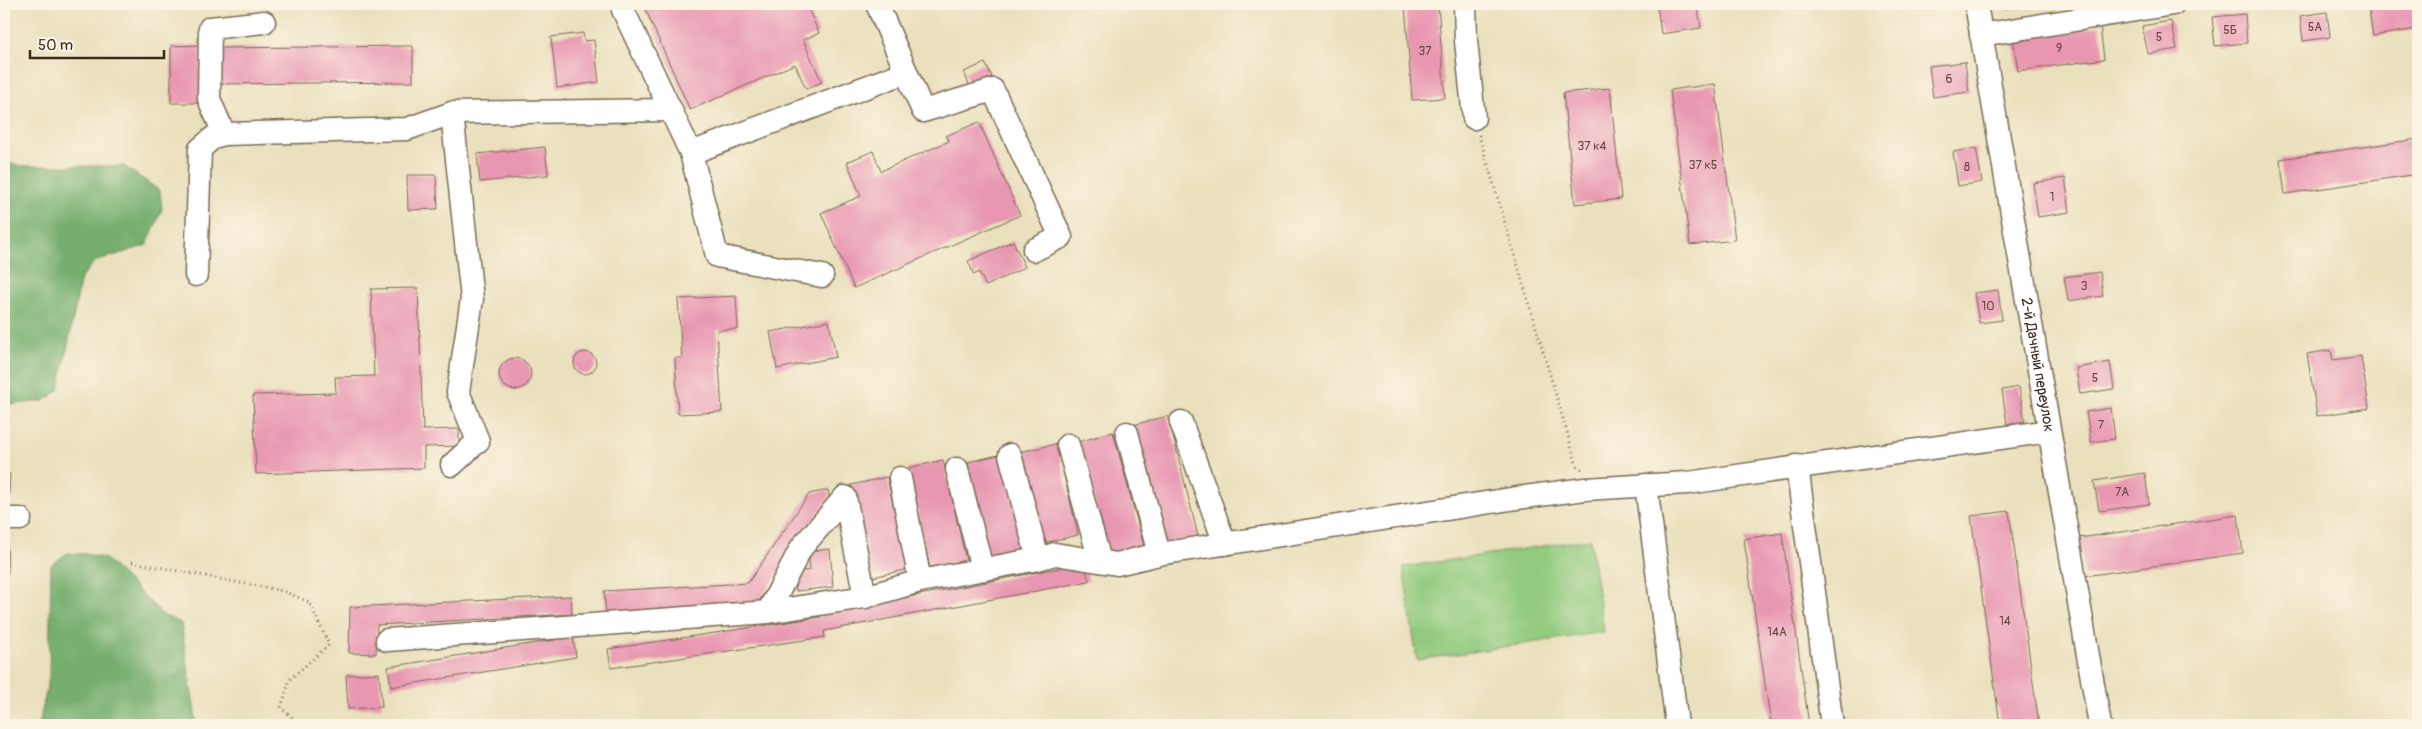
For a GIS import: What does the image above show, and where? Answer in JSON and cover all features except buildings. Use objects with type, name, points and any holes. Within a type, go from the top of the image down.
[{"type":"street","points":[[877,4],[923,111],[993,90],[1061,237],[1034,250]]},
{"type":"street","points":[[1465,4],[1466,41],[1474,118]]},
{"type":"street","name":"2-й Дачный переулок","points":[[1976,4],[2100,725]]},
{"type":"street","points":[[1981,35],[2173,4]]},
{"type":"street","points":[[623,10],[692,153],[717,256],[822,276]]},
{"type":"street","points":[[224,134],[209,99],[210,28],[264,22]]},
{"type":"street","points":[[692,153],[906,72]]},
{"type":"street","points":[[196,275],[200,150],[214,137],[224,134],[407,129],[452,113],[671,110]]},
{"type":"street","points":[[452,113],[472,299],[458,392],[478,441],[452,465]]},
{"type":"street","points":[[1181,422],[1225,544]]},
{"type":"street","points":[[387,640],[768,612],[865,597],[920,581],[1038,559],[1055,554],[1117,564],[1159,554],[1517,498],[1585,489],[1688,482],[2049,431]]},
{"type":"street","points":[[1127,433],[1159,554]]},
{"type":"street","points":[[1068,445],[1100,562]]},
{"type":"street","points":[[1010,454],[1038,559]]},
{"type":"street","points":[[1797,466],[1832,725]]},
{"type":"street","points":[[957,469],[982,570]]},
{"type":"street","points":[[900,478],[920,581]]},
{"type":"street","points":[[1646,485],[1677,725]]},
{"type":"street","points":[[768,612],[801,548],[845,497],[865,597]]},
{"type":"path","points":[[1474,118],[1577,466],[1584,470]]},
{"type":"path","points":[[132,562],[283,591],[309,602],[329,645],[290,679],[281,708],[301,725]]},
{"type":"green space","points":[[4,162],[23,166],[124,166],[160,191],[162,209],[147,245],[94,262],[81,278],[59,390],[44,401],[6,405],[4,405]]},
{"type":"green space","points":[[1590,539],[1604,632],[1417,660],[1403,567]]},
{"type":"green space","points":[[67,553],[86,554],[106,559],[163,615],[181,623],[197,725],[39,725],[49,677],[51,565]]}]
